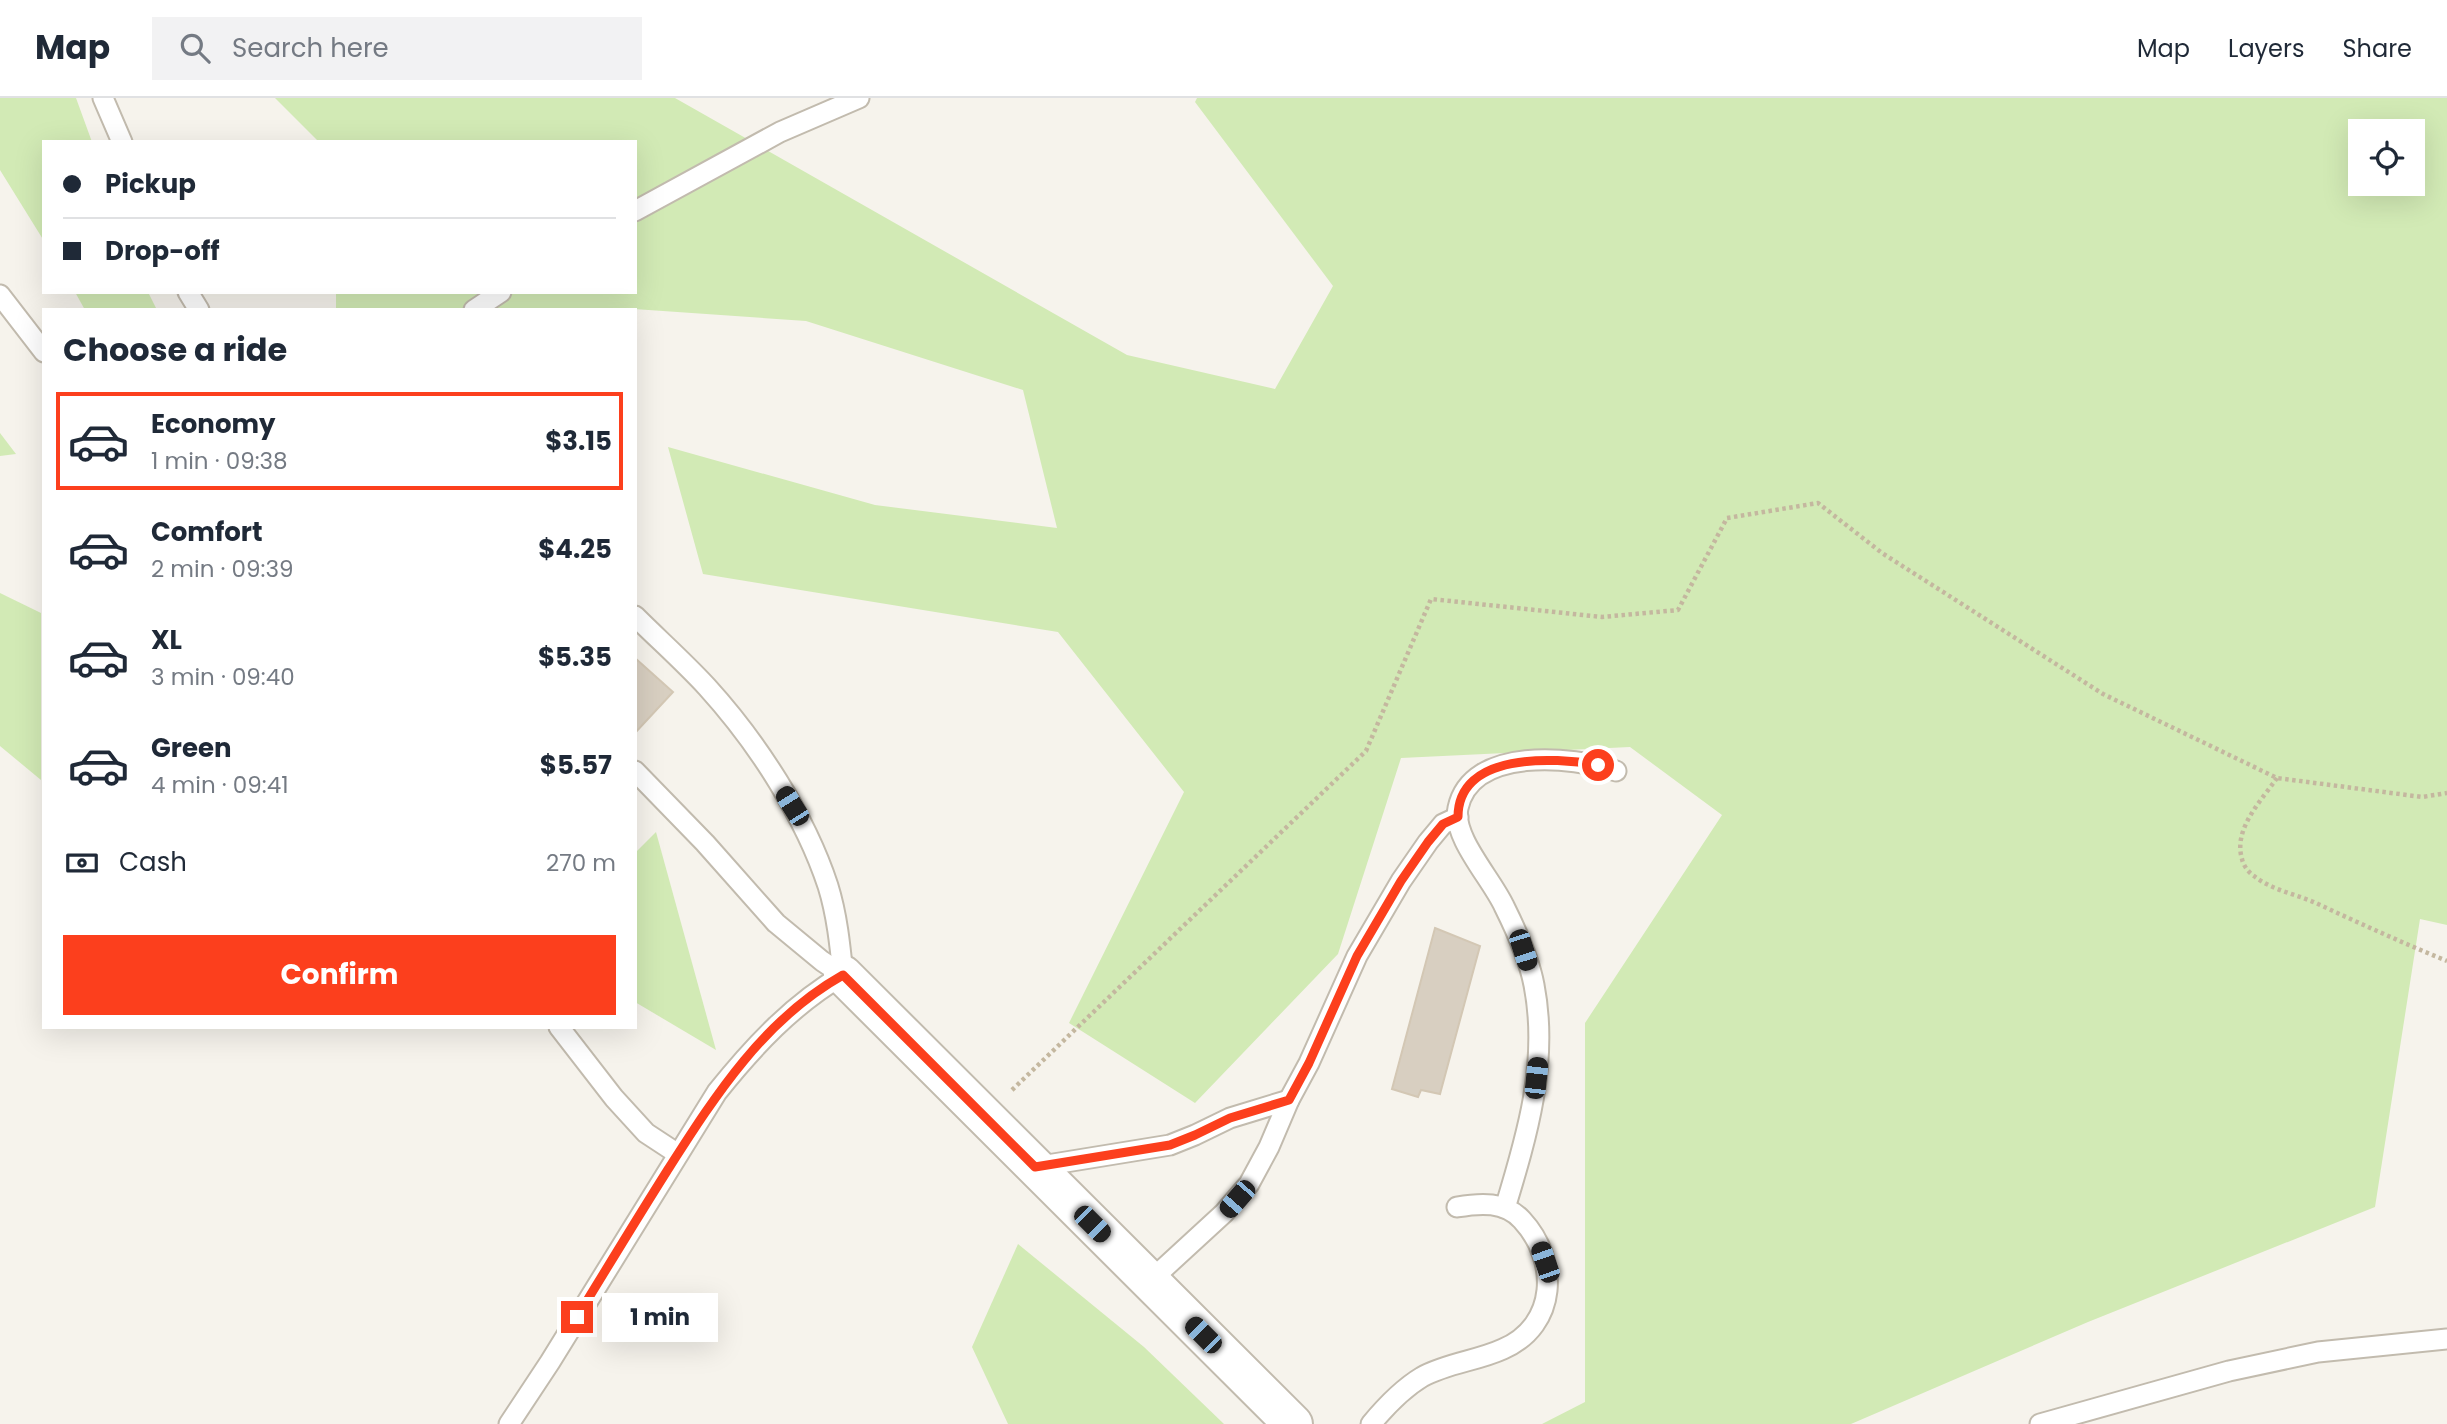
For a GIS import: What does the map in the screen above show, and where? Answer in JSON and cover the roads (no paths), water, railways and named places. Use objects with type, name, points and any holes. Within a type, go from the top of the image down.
[{"type":"street","points":[[843,975],[1293,1424]]},
{"type":"lane","points":[[103,98],[121,140]]},
{"type":"lane","points":[[637,210],[780,132],[859,98]]},
{"type":"lane","points":[[477,308],[498,294]]},
{"type":"lane","points":[[0,295],[42,349]]},
{"type":"lane","points":[[637,618],[708,688],[758,751],[803,824],[828,887],[839,933],[843,975]]},
{"type":"lane","points":[[1505,1208],[1527,1138],[1534,1101],[1539,1055],[1534,984],[1504,905],[1483,868],[1465,845],[1457,827],[1458,808],[1466,789],[1486,772],[1504,764],[1522,761],[1574,761],[1616,771]]},
{"type":"lane","points":[[637,773],[713,851],[776,923],[843,975]]},
{"type":"lane","points":[[1150,1281],[1224,1213],[1250,1184],[1357,956],[1401,881],[1428,842],[1443,824],[1458,817]]},
{"type":"lane","points":[[509,1424],[717,1092],[745,1057],[819,989],[843,975]]},
{"type":"lane","points":[[561,1029],[614,1098],[646,1133],[678,1154]]},
{"type":"lane","points":[[1035,1167],[1170,1145],[1230,1118],[1289,1100]]},
{"type":"lane","points":[[1371,1424],[1404,1389],[1425,1376],[1464,1360],[1502,1350],[1517,1341],[1535,1324],[1544,1306],[1549,1280],[1535,1234],[1518,1215],[1505,1208],[1480,1203],[1457,1207]]},
{"type":"lane","points":[[2040,1424],[2229,1371],[2318,1352],[2447,1339]]}]
